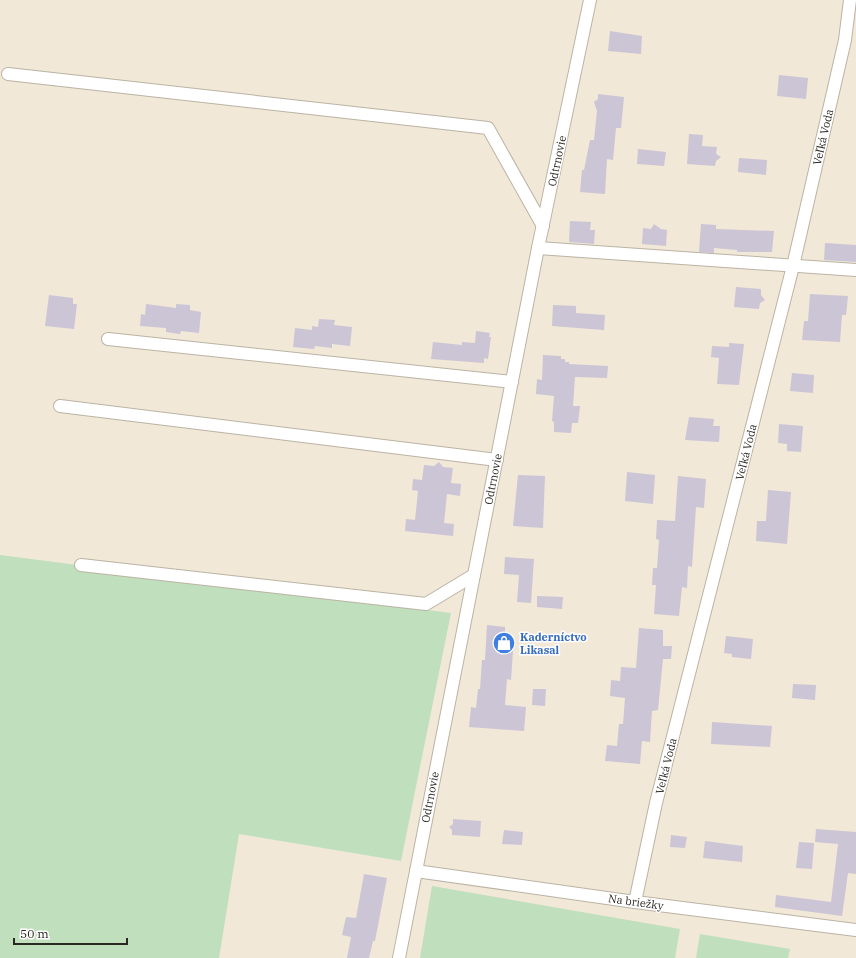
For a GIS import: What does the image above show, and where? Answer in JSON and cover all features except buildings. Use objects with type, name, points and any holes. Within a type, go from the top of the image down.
[{"type":"street","name":"Odtrnovie","points":[[399,958],[538,248],[590,0]]},
{"type":"street","name":"Veľká Voda","points":[[635,902],[656,803],[793,266],[845,40],[850,0]]},
{"type":"street","points":[[8,74],[488,128],[543,226]]},
{"type":"street","points":[[538,248],[856,270]]},
{"type":"street","points":[[108,339],[512,382]]},
{"type":"street","points":[[60,406],[497,460]]},
{"type":"street","points":[[81,564],[426,604],[474,575]]},
{"type":"street","name":"Na briežky","points":[[416,870],[635,902],[856,930]]},
{"type":"green space","points":[[0,555],[451,613],[401,861],[239,834],[219,958],[0,958]]},
{"type":"green space","points":[[432,886],[680,929],[675,958],[420,958]]},
{"type":"green space","points":[[700,934],[790,949],[788,958],[696,958]]},
{"type":"place","name":"Kaderníctvo Likasal","points":[[504,643]]}]
